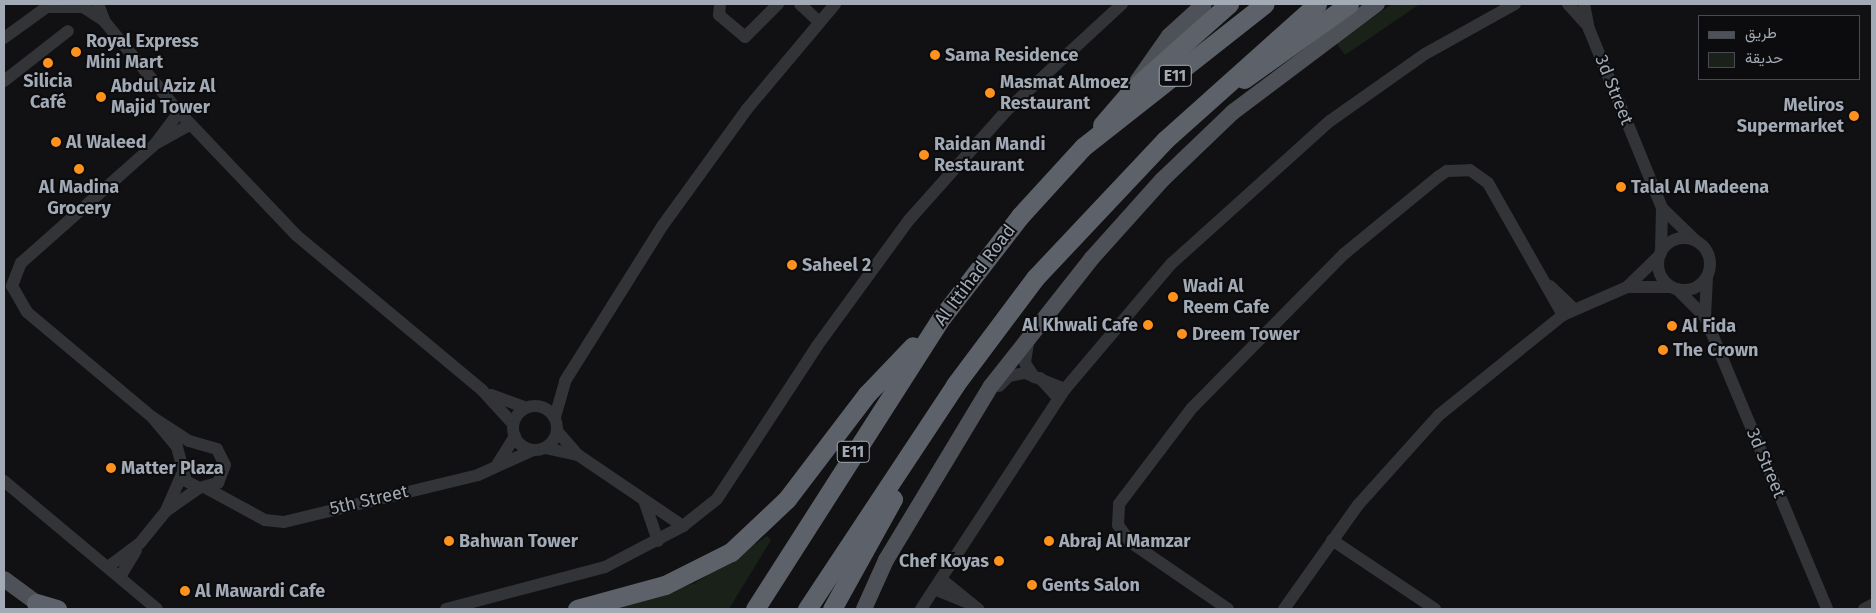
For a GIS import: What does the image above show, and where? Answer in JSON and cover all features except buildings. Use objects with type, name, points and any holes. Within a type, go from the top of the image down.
[{"type":"highway","points":[[1083,147],[1132,90],[1229,4]]},
{"type":"highway","name":"Al Ittihad Road","points":[[755,609],[942,317],[1020,216],[1083,147],[1265,4]]},
{"type":"highway","name":"E11","points":[[807,609],[929,425],[1036,278],[1127,178],[1210,98],[1317,4]]},
{"type":"highway","points":[[1210,98],[1264,66],[1349,4]]},
{"type":"highway","points":[[577,609],[689,575],[753,535],[867,394],[942,317]]},
{"type":"highway","points":[[832,609],[929,425]]},
{"type":"highway","points":[[40,606],[57,609]]},
{"type":"main road","name":"E11","points":[[1132,90],[1154,53],[1204,4]]},
{"type":"main road","points":[[864,609],[886,560],[979,405],[1046,315],[1114,232],[1188,155],[1274,78],[1377,4]]},
{"type":"main road","points":[[4,579],[40,606]]},
{"type":"street","points":[[98,4],[105,22]]},
{"type":"street","points":[[720,4],[719,14],[745,37],[778,4]]},
{"type":"street","points":[[800,4],[818,21]]},
{"type":"street","points":[[683,526],[578,455],[558,431],[555,417],[565,381],[676,206],[818,21],[835,4]]},
{"type":"street","points":[[446,609],[587,574],[658,541],[683,526],[732,482],[817,346],[909,220],[1006,111],[1122,4]]},
{"type":"street","points":[[921,609],[1062,394],[1143,294],[1241,196],[1361,98],[1425,54],[1515,4]]},
{"type":"street","name":"3d Street","points":[[1568,4],[1589,29]]},
{"type":"street","name":"3d Street","points":[[1584,4],[1589,29],[1662,208],[1696,241]]},
{"type":"street","points":[[4,38],[49,5],[83,8],[105,22],[190,125],[303,242],[482,390],[514,430],[539,449],[578,455]]},
{"type":"street","points":[[4,81],[68,31]]},
{"type":"street","points":[[179,112],[155,144],[21,263],[8,286],[27,312],[152,416],[199,445],[217,449],[225,471],[245,508]]},
{"type":"street","points":[[155,144],[190,125]]},
{"type":"street","points":[[1228,609],[1130,542],[1118,525],[1119,504],[1184,417],[1252,342],[1344,254],[1428,186],[1464,175],[1494,195],[1568,312]]},
{"type":"street","name":"3d Street","points":[[1660,254],[1662,208]]},
{"type":"street","points":[[1284,609],[1332,540],[1384,474],[1439,415],[1568,312],[1627,287],[1660,254],[1680,238],[1696,241],[1708,252],[1707,276],[1694,288],[1627,287]]},
{"type":"street","points":[[1660,254],[1662,277],[1675,288]]},
{"type":"street","name":"3d Street","points":[[1705,317],[1707,276]]},
{"type":"street","name":"3d Street","points":[[1675,288],[1705,317],[1827,609]]},
{"type":"street","points":[[1046,315],[1024,355],[1037,377],[1062,394]]},
{"type":"street","points":[[979,405],[1009,376],[1037,377]]},
{"type":"street","points":[[496,467],[514,430],[532,407],[565,381]]},
{"type":"street","points":[[482,390],[555,417]]},
{"type":"street","points":[[152,416],[173,440],[182,469],[202,488]]},
{"type":"street","points":[[539,449],[558,431]]},
{"type":"street","points":[[120,578],[140,543],[166,511],[187,451],[199,445]]},
{"type":"street","name":"5th Street","points":[[202,488],[245,508],[265,520],[284,522],[468,478],[539,449]]},
{"type":"street","points":[[166,511],[202,488],[218,483],[225,471]]},
{"type":"street","points":[[4,481],[157,609]]},
{"type":"street","points":[[644,501],[658,541]]},
{"type":"street","points":[[1332,540],[1436,609]]},
{"type":"street","points":[[108,567],[140,543]]},
{"type":"street","points":[[938,584],[973,606]]},
{"type":"street","points":[[1864,609],[1872,605]]},
{"type":"green space","points":[[1392,4],[1420,4],[1345,55],[1336,43]]},
{"type":"green space","points":[[767,536],[771,540],[729,609],[614,609],[695,583]]},
{"type":"place","name":"Royal Express Mini Mart","points":[[76,52]]},
{"type":"place","name":"Sama Residence","points":[[935,55]]},
{"type":"place","name":"Silicia Café","points":[[48,63]]},
{"type":"place","name":"Masmat Almoez Restaurant","points":[[990,93]]},
{"type":"place","name":"Abdul Aziz Al Majid Tower","points":[[101,97]]},
{"type":"place","name":"Meliros Supermarket","points":[[1854,116]]},
{"type":"place","name":"Al Waleed","points":[[56,142]]},
{"type":"place","name":"Raidan Mandi Restaurant","points":[[924,155]]},
{"type":"place","name":"Al Madina Grocery","points":[[79,169]]},
{"type":"place","name":"Talal Al Madeena","points":[[1621,187]]},
{"type":"place","name":"Saheel 2","points":[[792,265]]},
{"type":"place","name":"Wadi Al Reem Cafe","points":[[1173,297]]},
{"type":"place","name":"Al Khwali Cafe","points":[[1148,325]]},
{"type":"place","name":"Al Fida","points":[[1672,326]]},
{"type":"place","name":"Dreem Tower","points":[[1182,334]]},
{"type":"place","name":"The Crown","points":[[1663,350]]},
{"type":"place","name":"Matter Plaza","points":[[111,468]]},
{"type":"place","name":"Bahwan Tower","points":[[449,541]]},
{"type":"place","name":"Abraj Al Mamzar","points":[[1049,541]]},
{"type":"place","name":"Chef Koyas","points":[[999,561]]},
{"type":"place","name":"Gents Salon","points":[[1032,585]]},
{"type":"place","name":"Al Mawardi Cafe","points":[[185,591]]}]
